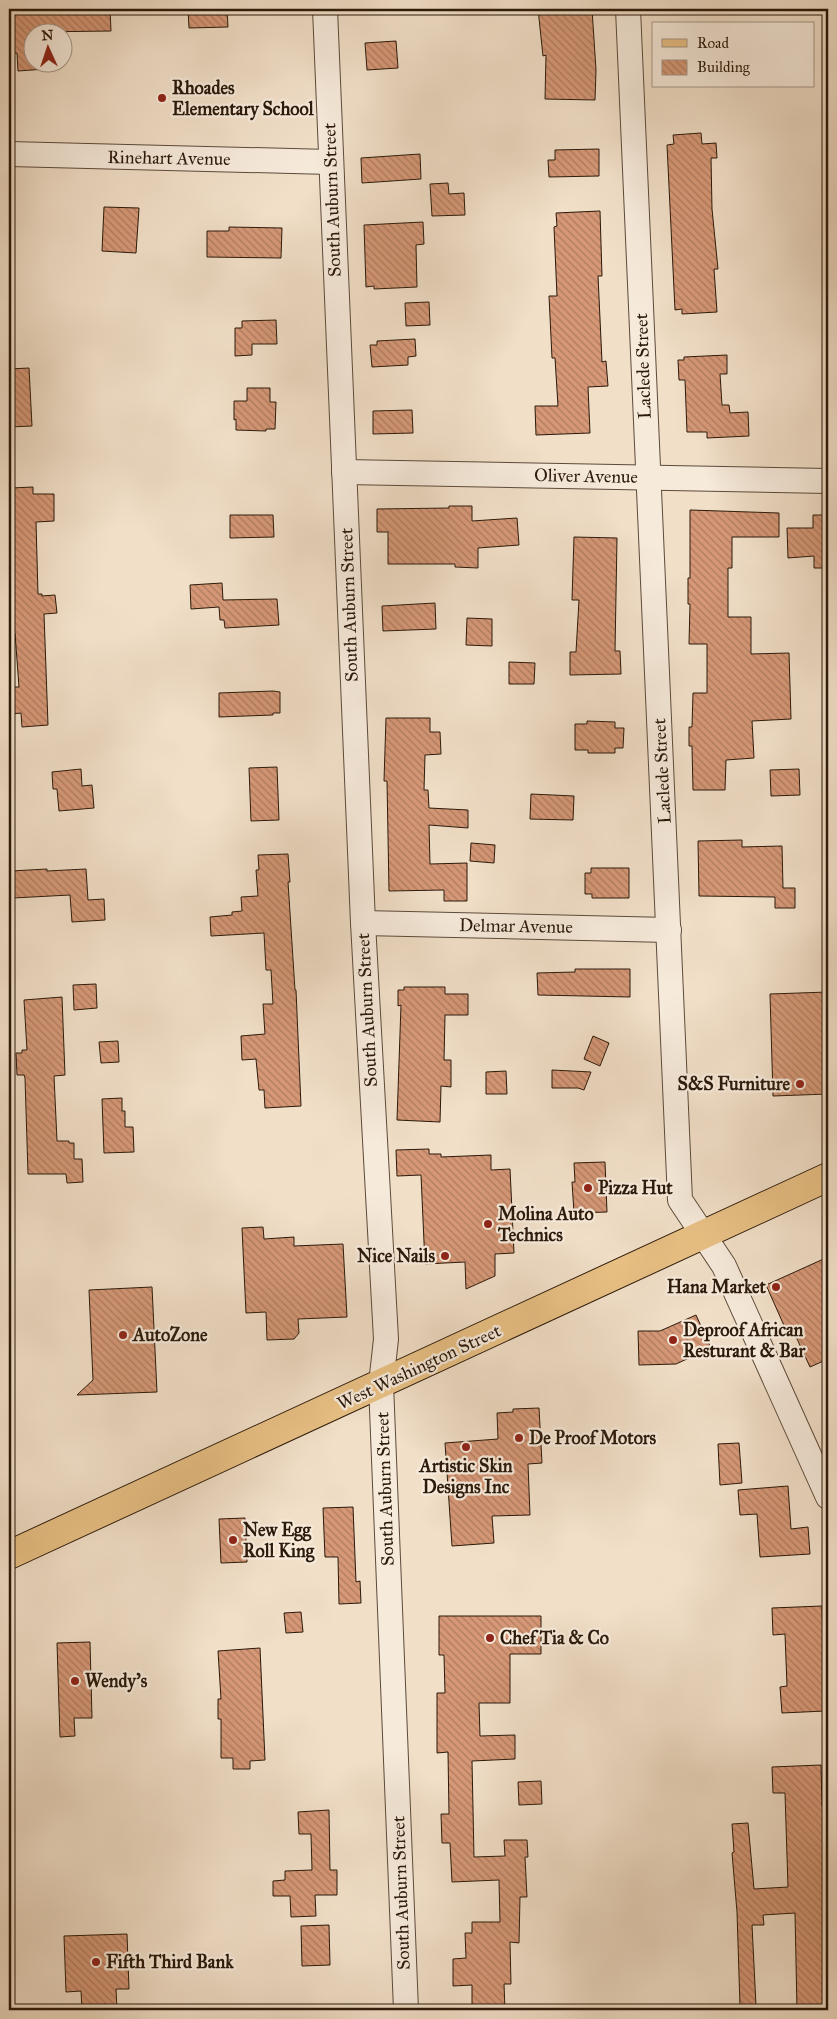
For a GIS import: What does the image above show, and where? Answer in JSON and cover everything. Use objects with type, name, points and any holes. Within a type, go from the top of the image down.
[{"type":"main road","name":"West Washington Street","points":[[9,1556],[828,1177]]},
{"type":"street","name":"South Auburn Street","points":[[325,9],[363,923],[386,1340],[381,1384],[406,2010]]},
{"type":"street","name":"Laclede Street","points":[[628,9],[670,930],[680,1200],[724,1266],[828,1497]]},
{"type":"street","name":"Rinehart Avenue","points":[[9,154],[330,162]]},
{"type":"street","name":"Oliver Avenue","points":[[344,472],[828,482]]},
{"type":"street","name":"Delmar Avenue","points":[[363,923],[670,930]]},
{"type":"building","points":[[9,9],[110,9],[111,31],[72,31],[72,22],[22,22],[22,71],[18,71],[17,53],[9,53]]},
{"type":"building","points":[[188,9],[227,9],[228,27],[189,28]]},
{"type":"building","points":[[538,9],[592,9],[596,70],[595,100],[545,99],[546,55],[543,56]]},
{"type":"building","points":[[396,41],[398,68],[367,70],[365,43]]},
{"type":"building","points":[[701,133],[702,144],[716,143],[717,158],[711,158],[712,209],[718,269],[714,269],[717,312],[682,314],[682,309],[675,310],[667,145],[674,144],[673,135]]},
{"type":"building","points":[[599,149],[599,176],[549,177],[548,160],[555,160],[555,150]]},
{"type":"building","points":[[420,154],[421,179],[362,183],[361,158]]},
{"type":"building","points":[[448,183],[449,194],[464,193],[465,215],[432,216],[430,184]]},
{"type":"building","points":[[104,207],[139,208],[136,253],[102,251]]},
{"type":"building","points":[[600,211],[602,276],[598,276],[602,362],[606,361],[608,386],[588,387],[590,433],[536,435],[535,406],[558,406],[555,358],[552,358],[549,296],[557,296],[554,227],[557,226],[556,213]]},
{"type":"building","points":[[423,222],[424,244],[416,245],[417,287],[374,289],[374,286],[366,287],[364,225]]},
{"type":"building","points":[[229,227],[282,228],[281,258],[207,257],[207,231],[229,231]]},
{"type":"building","points":[[429,302],[430,325],[406,326],[405,303]]},
{"type":"building","points":[[276,320],[277,344],[252,344],[252,355],[235,356],[235,328],[242,328],[242,321]]},
{"type":"building","points":[[415,339],[416,356],[408,357],[408,365],[372,367],[370,345],[377,345],[377,341]]},
{"type":"building","points":[[727,355],[727,374],[720,374],[722,405],[729,405],[730,413],[748,412],[749,436],[707,438],[707,432],[687,432],[685,380],[679,380],[678,360],[684,360],[684,357]]},
{"type":"building","points":[[29,368],[32,426],[9,427],[9,369]]},
{"type":"building","points":[[247,388],[270,388],[270,402],[276,402],[275,429],[266,429],[266,431],[236,430],[234,401],[247,401]]},
{"type":"building","points":[[412,410],[413,433],[373,434],[373,411]]},
{"type":"building","points":[[33,487],[33,494],[54,494],[54,521],[36,522],[38,594],[42,594],[42,596],[55,595],[57,613],[44,614],[48,725],[22,727],[21,713],[11,714],[9,687],[19,687],[15,633],[11,633],[11,619],[9,619],[9,596],[11,596],[9,495],[11,495],[11,488]]},
{"type":"building","points":[[449,506],[472,506],[472,521],[517,518],[519,545],[478,548],[478,568],[455,567],[455,564],[388,564],[388,532],[377,532],[377,509],[449,508]]},
{"type":"building","points":[[690,510],[779,513],[779,537],[732,537],[732,568],[728,568],[728,617],[751,617],[751,654],[789,653],[791,719],[752,721],[754,758],[726,760],[725,790],[693,790],[692,746],[689,746],[689,727],[692,727],[693,693],[707,693],[707,644],[689,644]]},
{"type":"building","points":[[230,515],[273,515],[274,537],[230,538]]},
{"type":"building","points":[[813,515],[828,515],[828,568],[814,568],[814,556],[788,558],[787,528],[813,528]]},
{"type":"building","points":[[574,537],[617,538],[615,651],[620,651],[621,674],[570,675],[570,652],[576,652],[579,600],[572,600]]},
{"type":"building","points":[[222,583],[223,600],[277,599],[279,625],[225,628],[224,620],[220,620],[219,607],[191,609],[190,585]]},
{"type":"building","points":[[435,603],[436,629],[383,631],[382,606]]},
{"type":"building","points":[[467,618],[492,619],[492,646],[466,645]]},
{"type":"building","points":[[509,662],[535,663],[534,684],[509,684]]},
{"type":"building","points":[[280,692],[280,713],[273,713],[273,715],[219,717],[219,693]]},
{"type":"building","points":[[386,718],[430,718],[430,732],[440,732],[441,754],[425,755],[424,790],[428,790],[429,808],[468,810],[468,828],[429,825],[430,864],[467,863],[467,901],[444,901],[444,890],[389,891],[387,781],[384,781]]},
{"type":"building","points":[[587,721],[615,722],[615,728],[624,728],[623,748],[615,748],[615,753],[588,753],[588,750],[575,750],[575,724],[587,724]]},
{"type":"building","points":[[277,767],[279,820],[251,821],[249,768]]},
{"type":"building","points":[[81,769],[82,786],[92,785],[94,808],[59,811],[57,789],[53,789],[52,772]]},
{"type":"building","points":[[799,769],[800,795],[771,796],[770,770]]},
{"type":"building","points":[[531,794],[574,796],[573,820],[530,819]]},
{"type":"building","points":[[742,840],[742,847],[782,846],[783,888],[795,888],[795,908],[775,908],[775,897],[699,896],[698,841]]},
{"type":"building","points":[[471,843],[495,845],[494,863],[470,861]]},
{"type":"building","points":[[288,854],[301,1106],[265,1108],[264,1090],[259,1090],[256,1059],[242,1060],[241,1036],[265,1034],[263,1004],[273,1004],[271,970],[266,970],[264,933],[211,936],[210,917],[232,915],[232,912],[242,911],[241,897],[258,896],[256,870],[259,870],[258,855]]},
{"type":"building","points":[[591,868],[629,868],[629,898],[592,898],[592,894],[585,894],[585,873],[591,873]]},
{"type":"building","points":[[47,869],[47,871],[86,869],[88,900],[104,899],[105,920],[72,922],[70,895],[13,898],[12,895],[9,896],[9,873],[12,873],[11,871]]},
{"type":"building","points":[[575,969],[630,969],[630,997],[538,995],[537,973],[575,972]]},
{"type":"building","points":[[96,984],[97,1008],[74,1010],[73,985]]},
{"type":"building","points":[[404,987],[445,987],[445,994],[468,994],[468,1015],[445,1015],[444,1060],[451,1060],[451,1087],[441,1086],[440,1122],[397,1120],[401,1005],[398,1006],[398,990],[404,990]]},
{"type":"building","points":[[828,992],[828,1094],[773,1096],[770,994]]},
{"type":"building","points":[[62,997],[65,1075],[54,1076],[57,1141],[74,1143],[74,1159],[82,1159],[83,1182],[67,1183],[66,1174],[28,1174],[25,1078],[24,1075],[17,1075],[16,1053],[22,1053],[22,1050],[27,1050],[24,1000]]},
{"type":"building","points":[[593,1036],[609,1043],[600,1066],[584,1059]]},
{"type":"building","points":[[118,1041],[119,1062],[101,1063],[99,1042]]},
{"type":"building","points":[[552,1070],[591,1072],[584,1090],[578,1088],[552,1088]]},
{"type":"building","points":[[506,1071],[507,1094],[486,1094],[486,1072]]},
{"type":"building","points":[[122,1098],[122,1111],[125,1111],[125,1127],[133,1127],[134,1152],[104,1153],[102,1099]]},
{"type":"building","points":[[429,1149],[429,1154],[441,1154],[441,1157],[491,1155],[491,1170],[510,1169],[514,1253],[495,1254],[495,1276],[466,1289],[465,1262],[425,1264],[421,1175],[397,1176],[396,1150]]},
{"type":"building","name":"Pizza Hut","points":[[605,1162],[607,1212],[574,1213],[572,1182],[575,1182],[574,1163]]},
{"type":"building","points":[[263,1227],[264,1239],[294,1237],[294,1246],[343,1244],[347,1317],[298,1319],[299,1333],[294,1339],[267,1340],[266,1312],[246,1313],[242,1228]]},
{"type":"building","points":[[828,1257],[828,1359],[810,1367],[792,1328],[786,1330],[766,1285]]},
{"type":"building","name":"AutoZone","points":[[152,1287],[157,1392],[77,1395],[93,1380],[89,1290]]},
{"type":"building","name":"Deproof African Resturant & Bar","points":[[696,1315],[711,1348],[676,1364],[639,1365],[638,1331],[660,1331]]},
{"type":"building","points":[[539,1408],[542,1463],[528,1464],[530,1515],[492,1516],[494,1543],[452,1546],[445,1443],[498,1439],[497,1413],[513,1412],[513,1409]]},
{"type":"building","points":[[739,1443],[742,1483],[720,1485],[718,1444]]},
{"type":"building","points":[[788,1486],[791,1529],[808,1527],[810,1554],[760,1557],[757,1514],[740,1515],[738,1490]]},
{"type":"building","points":[[353,1507],[356,1582],[360,1581],[361,1603],[339,1604],[338,1557],[325,1557],[323,1508]]},
{"type":"building","name":"New Egg Roll King","points":[[245,1518],[247,1562],[221,1563],[219,1519]]},
{"type":"building","points":[[822,1606],[825,1711],[782,1713],[780,1687],[787,1686],[785,1634],[773,1635],[772,1608]]},
{"type":"building","points":[[301,1612],[303,1632],[286,1633],[284,1613]]},
{"type":"building","points":[[439,1616],[541,1616],[541,1654],[510,1654],[510,1703],[479,1703],[480,1736],[515,1735],[515,1759],[472,1761],[474,1857],[505,1856],[504,1840],[527,1840],[528,1857],[525,1857],[527,1897],[520,1897],[519,1943],[510,1942],[511,1984],[504,1984],[505,2010],[472,2010],[472,1985],[453,1986],[453,1959],[466,1958],[465,1933],[472,1933],[472,1922],[500,1922],[499,1880],[452,1882],[450,1843],[442,1843],[441,1814],[449,1814],[448,1752],[437,1753],[437,1693],[445,1693],[444,1655],[439,1655]]},
{"type":"building","name":"Wendy's","points":[[90,1642],[92,1718],[74,1718],[75,1736],[60,1737],[57,1643]]},
{"type":"building","points":[[260,1648],[265,1760],[250,1761],[250,1769],[233,1769],[233,1758],[221,1758],[221,1719],[218,1719],[218,1699],[221,1699],[218,1651]]},
{"type":"building","points":[[821,1765],[822,1806],[827,1806],[828,1838],[828,2010],[797,2010],[795,1913],[763,1915],[764,1925],[752,1925],[756,2006],[740,2006],[732,1824],[748,1823],[754,1889],[788,1887],[785,1793],[773,1793],[772,1767]]},
{"type":"building","points":[[541,1781],[542,1804],[519,1805],[518,1782]]},
{"type":"building","points":[[329,1810],[330,1870],[337,1870],[337,1895],[315,1895],[316,1916],[291,1917],[290,1896],[273,1896],[273,1881],[285,1880],[285,1871],[312,1870],[311,1834],[299,1834],[298,1812]]},
{"type":"building","points":[[329,1925],[330,1965],[302,1966],[301,1926]]},
{"type":"building","name":"Fifth Third Bank","points":[[127,1934],[129,1989],[116,1989],[117,2010],[82,2010],[81,1991],[66,1992],[64,1936]]},
{"type":"place","name":"Rhoades Elementary School","points":[[162,98]]},
{"type":"place","name":"S&S Furniture","points":[[800,1084]]},
{"type":"place","name":"Pizza Hut","points":[[588,1188]]},
{"type":"place","name":"Molina Auto Technics","points":[[488,1224]]},
{"type":"place","name":"Nice Nails","points":[[445,1256]]},
{"type":"place","name":"Hana Market","points":[[776,1287]]},
{"type":"place","name":"AutoZone","points":[[123,1335]]},
{"type":"place","name":"Deproof African Resturant & Bar","points":[[673,1340]]},
{"type":"place","name":"De Proof Motors","points":[[519,1438]]},
{"type":"place","name":"Artistic Skin Designs Inc","points":[[466,1447]]},
{"type":"place","name":"New Egg Roll King","points":[[233,1540]]},
{"type":"place","name":"Chef Tia & Co","points":[[490,1638]]},
{"type":"place","name":"Wendy's","points":[[75,1681]]},
{"type":"place","name":"Fifth Third Bank","points":[[96,1962]]}]
